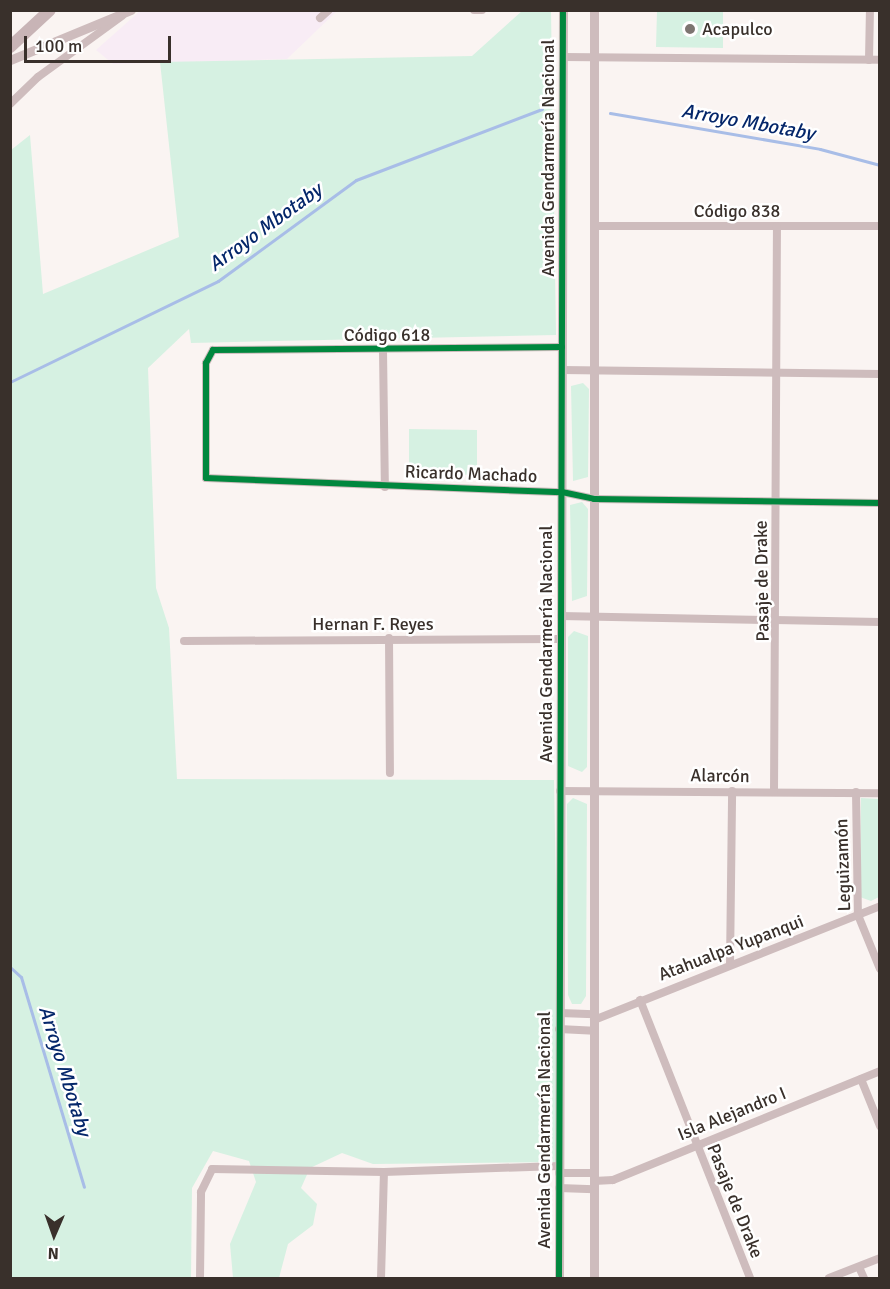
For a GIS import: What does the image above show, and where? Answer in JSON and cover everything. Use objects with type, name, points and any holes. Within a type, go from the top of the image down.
[{"type":"highway","points":[[10,47],[50,10]]},
{"type":"street","points":[[10,104],[38,77],[131,10]]},
{"type":"street","points":[[320,18],[329,10]]},
{"type":"street","name":"Avenida Gendarmería Nacional","points":[[559,1278],[563,10]]},
{"type":"street","points":[[594,10],[594,1278]]},
{"type":"street","points":[[869,60],[870,10]]},
{"type":"street","points":[[10,60],[122,16]]},
{"type":"street","points":[[563,57],[879,60]]},
{"type":"street","name":"Código 838","points":[[594,226],[879,226]]},
{"type":"street","name":"Pasaje de Drake","points":[[774,792],[779,621],[776,502],[777,226]]},
{"type":"street","name":"Código 618","points":[[206,478],[206,363],[213,350],[383,351],[562,347]]},
{"type":"street","points":[[383,351],[385,487]]},
{"type":"street","points":[[562,370],[776,375],[879,374]]},
{"type":"street","name":"Ricardo Machado","points":[[206,478],[385,487],[562,492],[594,499],[879,503]]},
{"type":"street","points":[[561,616],[879,622]]},
{"type":"street","points":[[389,638],[390,773]]},
{"type":"street","name":"Hernan F. Reyes","points":[[184,641],[389,638],[561,639]]},
{"type":"street","name":"Alarcón","points":[[560,791],[879,793]]},
{"type":"street","points":[[730,965],[732,791]]},
{"type":"street","name":"Leguizamón","points":[[856,792],[858,915],[879,969]]},
{"type":"street","name":"Atahualpa Yupanqui","points":[[594,1017],[879,906]]},
{"type":"street","name":"Pasaje de Drake","points":[[640,1000],[750,1278]]},
{"type":"street","points":[[560,1013],[594,1017]]},
{"type":"street","points":[[560,1029],[594,1031]]},
{"type":"street","name":"Isla Alejandro I","points":[[594,1181],[613,1180],[879,1071]]},
{"type":"street","points":[[861,1078],[879,1126]]},
{"type":"street","points":[[200,1278],[201,1192],[212,1169],[384,1172],[395,1170],[559,1170],[594,1181]]},
{"type":"street","points":[[381,1278],[384,1172]]},
{"type":"street","points":[[559,1188],[594,1181]]},
{"type":"street","points":[[829,1278],[879,1258]]},
{"type":"street","points":[[859,1267],[864,1278]]},
{"type":"shaded area","points":[[140,11],[337,11],[287,59],[113,64],[96,50]]},
{"type":"green space","points":[[522,11],[551,11],[556,335],[191,343],[189,329],[148,368],[156,588],[169,628],[177,779],[554,780],[561,1162],[373,1164],[342,1153],[310,1168],[301,1188],[317,1204],[313,1225],[288,1244],[279,1278],[233,1278],[230,1244],[256,1182],[249,1161],[213,1151],[192,1188],[191,1278],[11,1278],[11,150],[30,135],[43,294],[179,237],[160,62],[472,56]]},
{"type":"green space","name":"Acapulco","points":[[657,11],[723,11],[723,48],[656,47]]},
{"type":"green space","points":[[583,383],[589,389],[588,477],[573,481],[571,386]]},
{"type":"green space","points":[[409,429],[477,430],[477,475],[409,474]]},
{"type":"green space","points":[[582,502],[588,509],[587,596],[572,601],[570,505]]},
{"type":"green space","points":[[574,631],[588,636],[587,767],[582,772],[568,766],[568,637]]},
{"type":"green space","points":[[573,798],[587,804],[586,996],[581,1004],[572,1004],[568,995],[567,804]]},
{"type":"green space","points":[[861,798],[879,799],[879,897],[871,901],[860,897]]},
{"type":"waterway","name":"Arroyo Mbotaby","points":[[10,382],[218,281],[356,180],[542,109]]},
{"type":"waterway","name":"Arroyo Mbotaby","points":[[610,113],[820,149],[880,165]]},
{"type":"waterway","name":"Arroyo Mbotaby","points":[[10,967],[21,977],[84,1187]]},
{"type":"cycle path","points":[[559,1278],[563,10]]},
{"type":"cycle path","points":[[562,347],[213,350],[206,363],[206,478],[562,492],[594,499],[880,503]]},
{"type":"place","name":"Acapulco","points":[[690,29]]}]
